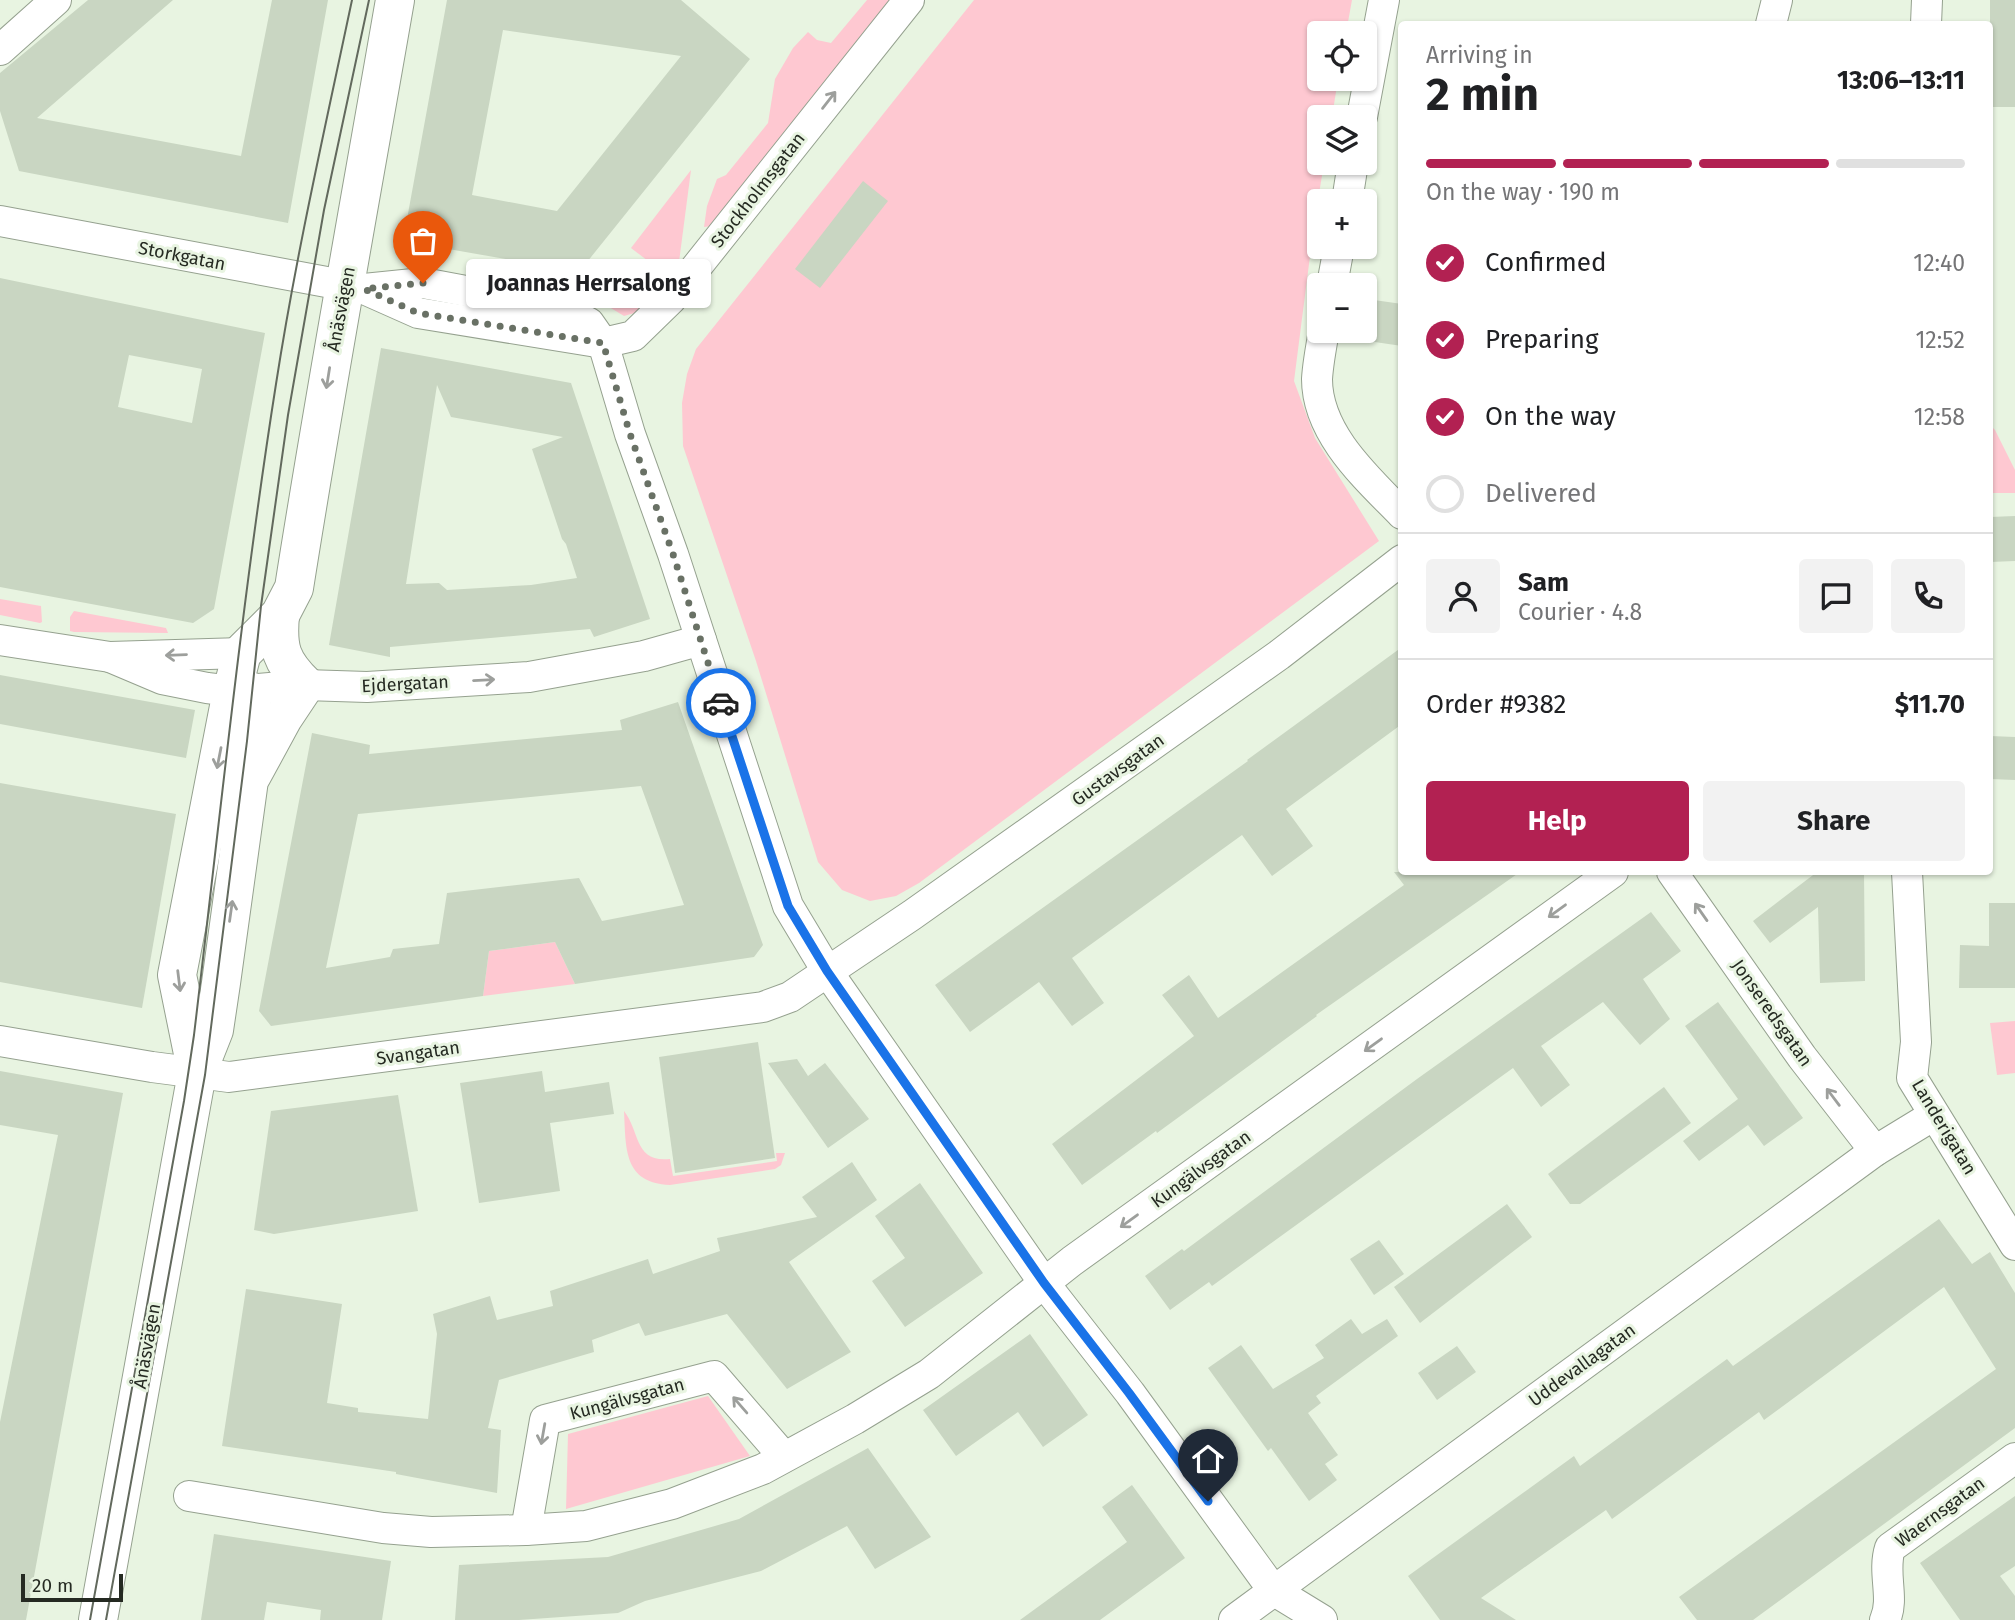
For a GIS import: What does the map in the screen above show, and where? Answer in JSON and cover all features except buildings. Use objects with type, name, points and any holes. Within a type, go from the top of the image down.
[{"type":"street","points":[[0,50],[56,0]]},
{"type":"street","name":"Ånäsvägen","points":[[98,1620],[197,1073],[214,1030],[249,780],[242,653],[280,615],[294,588],[333,349],[355,288],[395,0]]},
{"type":"street","name":"Stockholmsgatan","points":[[603,343],[633,336],[671,299],[909,0]]},
{"type":"street","points":[[1364,105],[1384,0]]},
{"type":"street","points":[[1772,21],[1777,0]]},
{"type":"street","points":[[1926,21],[1927,0]]},
{"type":"street","name":"Storkgatan","points":[[0,221],[355,288],[418,313],[603,343]]},
{"type":"street","points":[[603,343],[630,434],[788,906],[827,971],[1044,1283],[1129,1393],[1273,1590],[1322,1620]]},
{"type":"street","points":[[1322,343],[1317,381],[1322,409],[1335,436],[1360,471],[1398,510]]},
{"type":"street","name":"Gustavsgatan","points":[[827,971],[1108,778],[1322,623],[1398,563]]},
{"type":"street","name":"Ånäsvägen","points":[[249,780],[305,685],[284,659],[278,641],[280,615]]},
{"type":"street","name":"Ejdergatan","points":[[0,640],[110,657],[242,653]]},
{"type":"street","name":"Ejdergatan","points":[[110,657],[162,679],[242,690],[305,685],[367,687],[529,677],[644,656],[701,640]]},
{"type":"street","name":"Ånäsvägen","points":[[197,1073],[177,975],[242,690]]},
{"type":"street","name":"Kungälvsgatan","points":[[189,1496],[383,1528],[431,1532],[526,1530],[586,1526],[672,1504],[763,1469],[855,1419],[929,1374],[1044,1283],[1609,875]]},
{"type":"street","name":"Jonseredsgatan","points":[[1674,875],[1802,1057],[1875,1152]]},
{"type":"street","name":"Landerigatan","points":[[1907,875],[1916,1042],[1912,1078],[2015,1245]]},
{"type":"street","name":"Svangatan","points":[[0,1041],[197,1073],[244,1076],[763,1007],[790,997],[827,971]]},
{"type":"street","name":"Uddevallagatan","points":[[1234,1620],[1875,1152],[1934,1115]]},
{"type":"street","name":"Kungälvsgatan","points":[[526,1530],[545,1420],[715,1376],[784,1457]]},
{"type":"street","name":"Waernsgatan","points":[[1885,1620],[1888,1613],[1885,1567],[1890,1548],[2015,1458]]},
{"type":"shaded area","points":[[867,0],[893,0],[712,226],[704,227],[707,206],[717,179],[726,175],[768,123],[775,79],[793,48],[808,32],[817,40],[831,43]]},
{"type":"shaded area","points":[[974,0],[1352,0],[1348,21],[1307,21],[1307,91],[1336,91],[1334,105],[1307,105],[1307,175],[1322,175],[1320,189],[1307,189],[1307,259],[1310,259],[1294,381],[1315,438],[1379,541],[919,883],[896,896],[870,901],[842,890],[818,862],[756,661],[683,446],[682,403],[687,374],[696,349]]},
{"type":"shaded area","points":[[691,170],[679,262],[673,272],[664,273],[631,248]]},
{"type":"shaded area","points":[[624,271],[656,294],[638,312],[624,316],[601,302]]},
{"type":"shaded area","points":[[1993,428],[2015,470],[2015,493],[1993,493]]},
{"type":"shaded area","points":[[0,599],[41,606],[42,622],[0,615]]},
{"type":"shaded area","points":[[74,611],[166,628],[168,633],[74,632],[70,631],[70,617]]},
{"type":"shaded area","points":[[555,942],[575,984],[483,996],[489,951]]},
{"type":"shaded area","points":[[2015,1021],[2015,1073],[1997,1075],[1990,1023]]},
{"type":"shaded area","points":[[624,1111],[644,1151],[658,1159],[670,1159],[673,1176],[777,1161],[776,1153],[785,1153],[781,1165],[775,1169],[670,1185],[655,1183],[643,1178],[630,1161],[625,1138]]},
{"type":"shaded area","points":[[708,1396],[750,1456],[566,1509],[568,1434]]},
{"type":"tram line","points":[[90,1620],[194,1035],[242,628],[276,384],[302,240],[352,0]]},
{"type":"tram line","points":[[106,1620],[205,1075],[247,741],[261,606],[288,415],[324,210],[369,0]]},
{"type":"way so far","points":[[423,283],[364,289],[418,313],[603,343],[630,434],[673,554],[721,703]]},
{"type":"place","name":"Joannas Herrsalong","points":[[423,283]]},
{"type":"route","points":[[721,703],[788,906],[827,971],[1044,1283],[1208,1501]]}]
